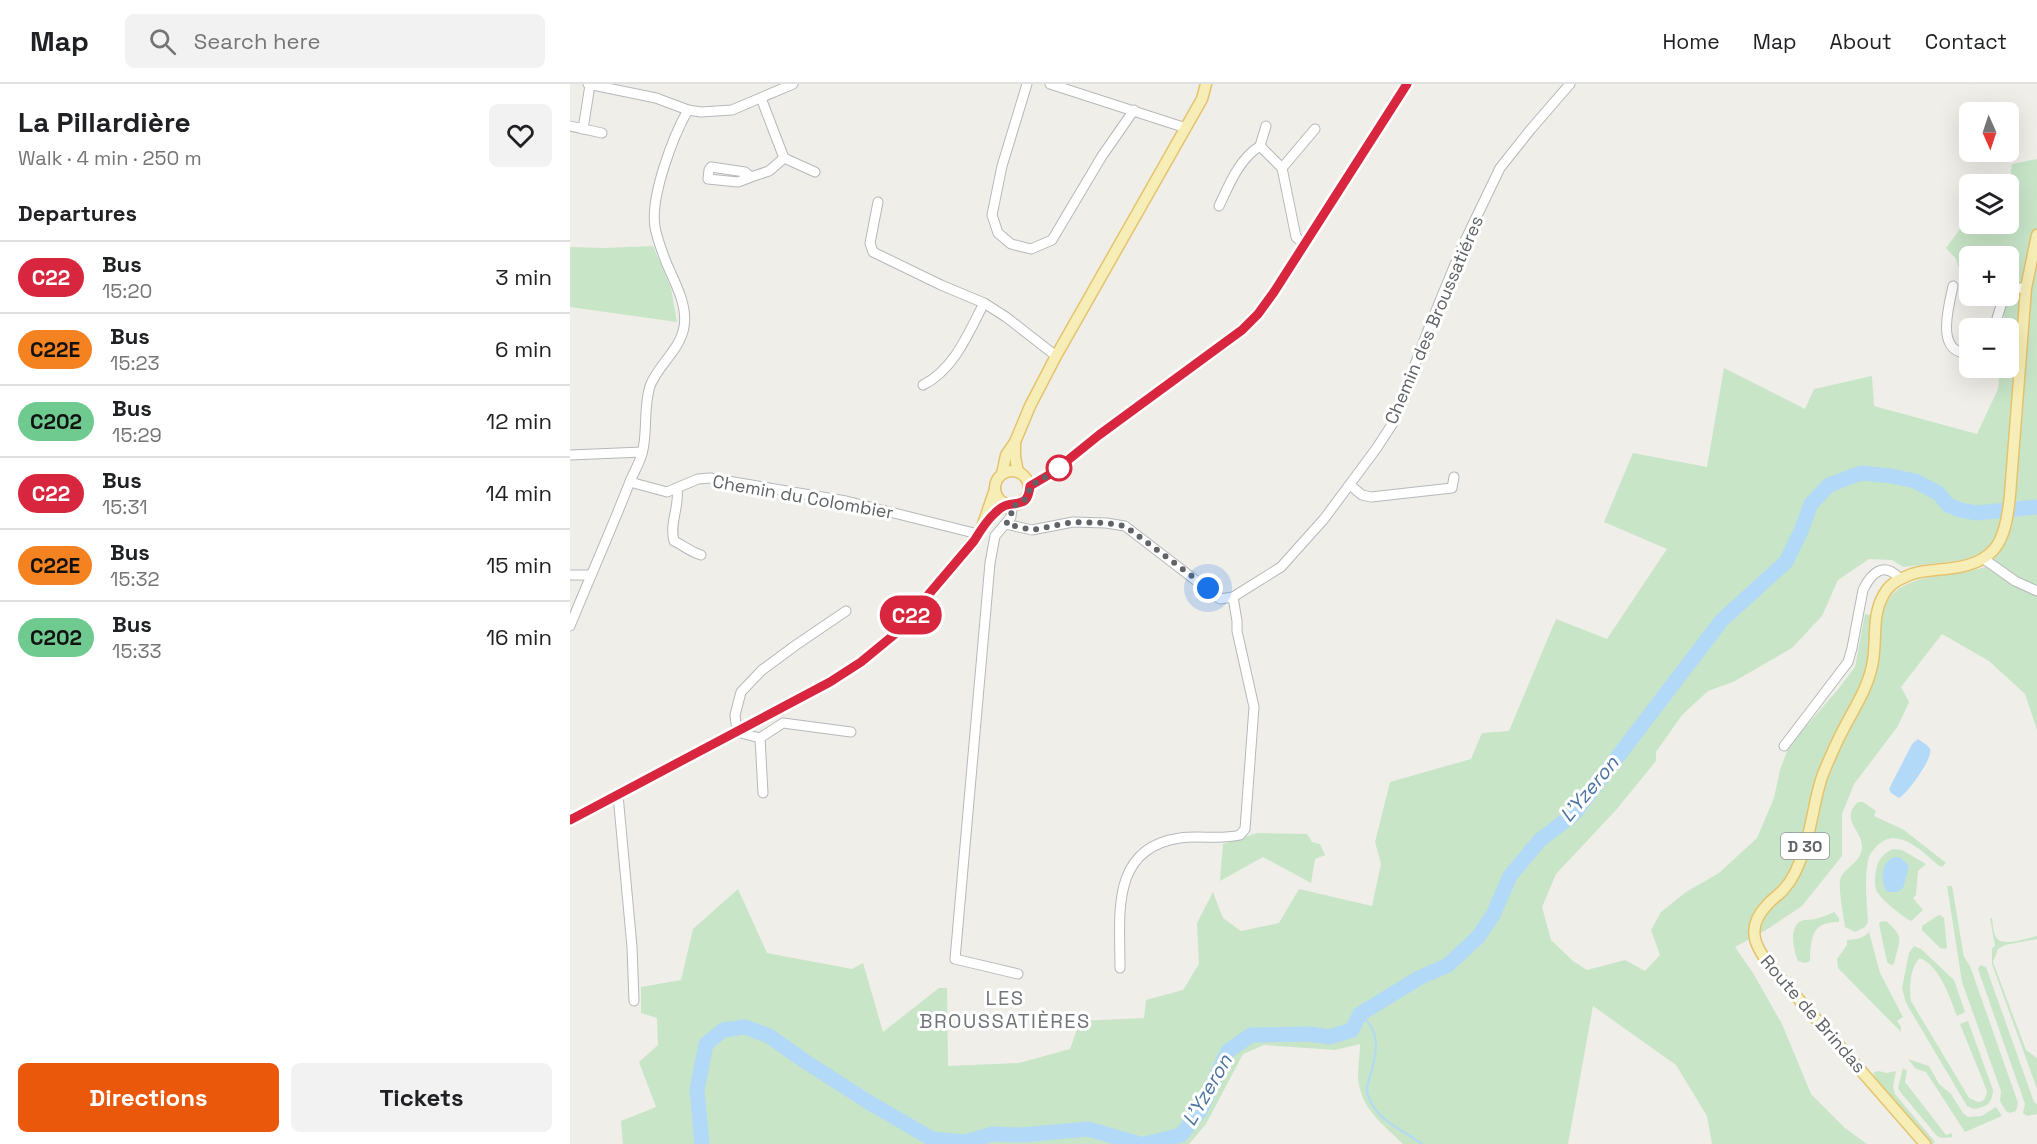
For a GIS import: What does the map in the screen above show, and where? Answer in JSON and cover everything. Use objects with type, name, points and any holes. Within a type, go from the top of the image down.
[{"type":"main road","points":[[1002,474],[1006,455],[1015,442],[1030,406],[1056,356],[1202,99],[1206,84]]},
{"type":"main road","points":[[1899,578],[1919,572],[1970,565],[1993,552],[2002,537],[2008,515],[2026,288],[2037,235]]},
{"type":"main road","points":[[1015,442],[1018,472]]},
{"type":"main road","points":[[570,820],[830,682],[880,648],[895,634],[996,512],[1023,502],[1030,486],[1026,477],[1013,471],[1002,474],[996,480],[980,530]]},
{"type":"main road","points":[[994,489],[998,499],[1010,505]]},
{"type":"main road","name":"Route de Brindas","points":[[1899,578],[1887,588],[1879,602],[1875,618],[1872,665],[1865,689],[1840,734],[1822,777],[1801,859],[1786,888],[1759,914],[1754,937],[1760,953],[1774,972],[1925,1144]]},
{"type":"street","points":[[583,129],[589,84],[656,98],[701,112],[732,110],[793,84]]},
{"type":"street","points":[[1027,84],[998,184],[992,215],[998,233],[1011,244],[1031,249],[1052,240],[1102,156],[1134,110]]},
{"type":"street","points":[[1050,84],[1186,128]]},
{"type":"street","points":[[1030,486],[1052,473],[1099,435],[1242,330],[1258,314],[1407,84]]},
{"type":"street","name":"Chemin des Broussatiéres","points":[[1233,597],[1281,567],[1324,519],[1393,423],[1460,253],[1500,168],[1570,84]]},
{"type":"street","points":[[761,98],[784,158],[815,172]]},
{"type":"street","points":[[570,626],[620,511],[642,452],[651,383],[675,348],[684,328],[684,315],[678,288],[659,244],[654,225],[663,171],[683,108]]},
{"type":"street","points":[[570,126],[603,133]]},
{"type":"street","points":[[1219,206],[1239,168],[1250,152],[1260,146],[1266,126]]},
{"type":"street","points":[[1282,168],[1315,129]]},
{"type":"street","points":[[1260,146],[1282,168],[1296,237],[1304,244]]},
{"type":"street","points":[[751,177],[769,171],[784,158]]},
{"type":"street","points":[[878,202],[870,243],[873,252],[984,303],[1056,356]]},
{"type":"street","points":[[1953,286],[1946,330],[1948,342],[1959,351]]},
{"type":"street","points":[[2019,288],[2026,288]]},
{"type":"street","points":[[923,385],[935,379],[961,347],[984,303]]},
{"type":"street","points":[[570,455],[642,452]]},
{"type":"street","points":[[1350,485],[1362,495],[1371,497],[1452,488],[1454,477]]},
{"type":"street","name":"Chemin du Colombier","points":[[630,482],[667,492],[698,479],[710,478],[846,501],[980,530]]},
{"type":"street","points":[[677,488],[678,500],[672,533],[674,541],[687,550],[701,555]]},
{"type":"street","points":[[1010,505],[1011,517],[995,536],[990,563],[955,959],[1018,974]]},
{"type":"street","points":[[1006,524],[1032,530],[1073,522],[1125,526],[1220,598],[1233,597],[1237,632],[1254,707],[1245,829],[1240,836],[1232,838],[1192,837],[1169,840],[1151,847],[1136,860],[1125,878],[1121,894],[1120,968]]},
{"type":"street","points":[[1984,559],[2015,581],[2037,591]]},
{"type":"street","points":[[1784,746],[1848,662],[1863,590],[1872,574],[1880,570],[1890,570],[1899,578]]},
{"type":"street","points":[[570,575],[591,575]]},
{"type":"street","points":[[846,611],[762,670],[741,692],[735,715],[738,732],[760,738],[783,723],[851,732]]},
{"type":"street","points":[[760,738],[764,793]]},
{"type":"street","points":[[618,795],[632,948],[633,1001]]},
{"type":"green space","points":[[2037,159],[2037,588],[2007,573],[1981,553],[1963,560],[1903,567],[1892,560],[1869,559],[1838,580],[1822,616],[1792,648],[1733,682],[1708,691],[1682,715],[1656,752],[1656,761],[1616,810],[1556,874],[1542,907],[1551,940],[1573,961],[1587,970],[1625,960],[1645,971],[1660,955],[1651,930],[1661,912],[1686,892],[1719,873],[1757,838],[1774,798],[1780,770],[1789,746],[1855,667],[1865,614],[1881,617],[1891,596],[1911,582],[1990,565],[2037,595],[2037,730],[2025,694],[1989,661],[1942,634],[1901,687],[1909,702],[1898,726],[1854,784],[1842,814],[1842,856],[1802,906],[1735,947],[1753,973],[1782,1024],[1811,1094],[1845,1128],[1867,1144],[1712,1144],[1707,1116],[1676,1065],[1593,1006],[1568,1144],[1403,1144],[1373,1114],[1363,1098],[1358,1076],[1360,1044],[1335,1050],[1264,1045],[1243,1054],[1206,1124],[1189,1144],[623,1144],[621,1121],[656,1107],[639,1062],[658,1045],[657,1018],[641,1013],[641,987],[681,980],[693,929],[738,889],[767,953],[852,969],[863,963],[883,1032],[939,988],[947,988],[948,1066],[1019,1063],[1070,1049],[1080,1021],[1144,1018],[1146,1000],[1183,990],[1199,964],[1197,923],[1213,892],[1223,918],[1241,931],[1279,923],[1299,889],[1372,906],[1381,864],[1375,842],[1390,782],[1471,759],[1482,733],[1509,731],[1556,619],[1607,639],[1667,549],[1604,522],[1633,453],[1707,467],[1724,368],[1805,409],[1814,389],[1872,376],[1874,406],[1977,434],[1998,389],[1999,378],[2019,378],[2019,318],[2004,318],[2005,306],[2019,306],[2019,246],[1959,246],[1959,268],[1956,259],[1946,248],[1959,230],[1959,234],[2019,234],[2019,174],[2011,174],[2012,164]]},
{"type":"green space","points":[[653,246],[671,288],[677,322],[570,307],[570,247]]},
{"type":"green space","points":[[1858,802],[1863,802],[1876,811],[1874,816],[1904,830],[1946,863],[1942,867],[1938,865],[1918,848],[1902,840],[1894,838],[1878,845],[1869,856],[1867,869],[1868,922],[1865,927],[1855,932],[1845,927],[1840,881],[1861,853],[1861,842],[1851,820],[1853,808]]},
{"type":"green space","points":[[1257,833],[1307,834],[1312,842],[1320,844],[1325,855],[1315,859],[1311,883],[1263,857],[1220,881],[1223,844]]},
{"type":"green space","points":[[1893,849],[1902,850],[1926,864],[1918,871],[1916,895],[1913,898],[1923,910],[1911,921],[1889,904],[1876,889],[1877,865],[1884,854]]},
{"type":"green space","points":[[1947,886],[1952,886],[1964,957],[1970,966],[2018,1103],[2016,1111],[2010,1113],[2000,1101],[2001,1091],[1962,982]]},
{"type":"green space","points":[[1834,912],[1839,922],[1818,928],[1812,938],[1810,961],[1805,963],[1798,961],[1793,939],[1794,928],[1803,920],[1815,919]]},
{"type":"green space","points":[[1940,915],[1944,918],[1947,948],[1944,949],[1940,948],[1922,930],[1922,926]]},
{"type":"green space","points":[[1990,918],[1992,918],[1996,937],[2004,942],[2037,936],[2037,939],[2005,945],[1998,949],[1993,962],[2026,1050],[2037,1058],[2037,1089],[1992,964],[1992,948],[1995,946]]},
{"type":"green space","points":[[1886,921],[1899,936],[1894,964],[1891,965],[1887,962],[1879,924]]},
{"type":"green space","points":[[1869,932],[1880,973],[1903,1017],[1897,1021],[1901,1032],[1838,968],[1837,959],[1847,945],[1847,940],[1857,939]]},
{"type":"green space","points":[[1914,946],[1921,949],[1954,980],[1965,1012],[1957,1016],[1939,975],[1934,968],[1920,958],[1912,972],[1911,1001],[1969,1098],[1978,1102],[1985,1098],[1987,1091],[1960,1024],[1968,1021],[1993,1090],[1990,1101],[1982,1107],[1974,1109],[1967,1106],[1906,1003],[1902,988],[1909,953]]},
{"type":"green space","points":[[1980,965],[1986,967],[2034,1102],[2037,1104],[2037,1114],[2027,1116],[2023,1113],[2025,1104],[1978,969]]},
{"type":"green space","points":[[1908,1059],[1929,1066],[1939,1084],[1951,1094],[1968,1117],[1982,1116],[1996,1107],[2002,1116],[1965,1132],[1926,1072],[1916,1069]]},
{"type":"green space","points":[[1903,1068],[1907,1071],[1905,1082],[1946,1135],[1952,1133],[1952,1137],[1937,1136],[1902,1094],[1898,1088]]},
{"type":"green space","points":[[1896,1071],[1893,1087],[1895,1094],[1935,1142],[1933,1144],[1873,1079],[1874,1072],[1886,1073]]},
{"type":"water","points":[[1918,739],[1930,749],[1930,753],[1919,775],[1899,798],[1889,789],[1912,744]]},
{"type":"water","points":[[1901,858],[1909,866],[1903,888],[1898,892],[1887,892],[1882,877],[1884,867],[1890,859]]},
{"type":"waterway","name":"L'Yzeron","points":[[1145,1144],[1181,1135],[1200,1111],[1228,1051],[1251,1035],[1309,1034],[1330,1037],[1352,1030],[1360,1014],[1419,978],[1448,965],[1478,937],[1493,915],[1510,876],[1540,840],[1574,814],[1722,620],[1786,562],[1811,504],[1829,485],[1861,473],[1891,476],[1915,481],[1938,493],[1948,505],[1960,510],[1977,513],[2037,507]]},
{"type":"waterway","points":[[1360,1014],[1367,1020],[1376,1040],[1375,1056],[1367,1090],[1372,1104],[1390,1124],[1422,1144]]},
{"type":"waterway","name":"L'Yzeron","points":[[702,1144],[697,1090],[706,1044],[723,1030],[745,1027],[769,1036],[870,1103],[932,1139],[965,1142],[993,1134],[1021,1135],[1088,1129],[1140,1144]]},
{"type":"bus line","name":"C22","points":[[570,820],[830,682],[861,662],[895,634],[974,541],[982,526],[996,512],[1007,505],[1018,505],[1023,502],[1030,486],[1052,473],[1099,435],[1242,330],[1258,314],[1274,292],[1407,84]]},
{"type":"district","name":"LES BROUSSATIÈRES","points":[[1005,1010]]},
{"type":"route","points":[[1059,468],[1065,463],[1030,486],[1023,502],[1012,506],[1011,517],[1006,524],[1032,530],[1073,522],[1125,526],[1208,588]]}]
